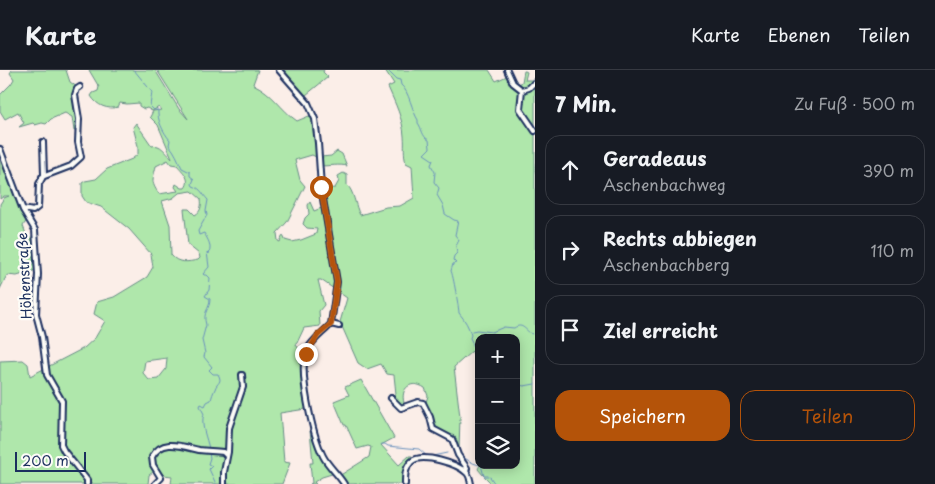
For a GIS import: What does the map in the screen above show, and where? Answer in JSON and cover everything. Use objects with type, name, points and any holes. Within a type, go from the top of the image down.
[{"type":"street","points":[[279,70],[308,103],[315,119],[321,187],[337,282],[331,324],[318,335],[306,352],[306,384],[316,438],[324,458],[344,484]]},
{"type":"street","points":[[507,70],[513,83],[522,90]]},
{"type":"street","points":[[522,90],[535,82]]},
{"type":"street","points":[[42,177],[71,166],[81,157],[78,142],[79,119],[75,95],[80,87]]},
{"type":"street","points":[[522,90],[520,109],[535,131]]},
{"type":"street","points":[[23,209],[33,211],[38,209],[39,184],[42,177],[43,142]]},
{"type":"street","name":"Höhenstraße","points":[[0,149],[23,209],[35,230],[38,268],[36,314],[42,337],[47,375],[62,401],[61,445],[64,452],[87,480],[87,484]]},
{"type":"street","points":[[331,324],[339,326]]},
{"type":"street","points":[[224,484],[229,428],[243,387],[242,375]]},
{"type":"street","points":[[391,398],[401,408],[418,402],[423,403],[430,415],[433,429],[452,439],[458,455],[466,468],[471,484]]},
{"type":"street","points":[[155,484],[161,478],[153,465],[152,457],[158,448],[164,445],[170,444],[224,452],[227,456]]},
{"type":"street","points":[[405,484],[407,467],[416,459],[440,460],[467,473]]},
{"type":"green space","points":[[12,70],[66,70],[70,82],[77,87],[78,130],[74,131],[72,117],[65,113],[51,119],[46,124],[35,125],[33,123],[19,127],[24,123],[18,112],[5,119],[0,111],[0,95],[14,79],[10,73]]},
{"type":"green space","points":[[89,70],[155,70],[179,109],[188,119],[157,70],[258,70],[253,84],[266,92],[297,121],[309,116],[315,125],[321,157],[331,156],[337,151],[342,154],[347,166],[320,166],[316,157],[312,155],[295,160],[300,180],[305,186],[287,222],[277,233],[278,241],[280,242],[283,235],[285,240],[292,242],[316,234],[317,229],[307,228],[303,224],[309,214],[308,205],[310,202],[314,211],[324,207],[322,189],[335,188],[339,181],[338,176],[343,173],[347,175],[347,185],[360,215],[386,207],[400,206],[414,198],[412,166],[406,163],[405,159],[402,123],[388,87],[394,84],[385,70],[489,70],[496,81],[507,76],[504,70],[510,70],[519,84],[522,82],[524,71],[527,72],[525,80],[535,80],[535,484],[492,484],[478,469],[520,469],[520,334],[475,334],[475,359],[472,351],[454,367],[460,417],[459,450],[457,451],[452,439],[433,428],[424,403],[428,396],[425,388],[415,384],[408,386],[405,389],[403,398],[406,405],[403,407],[391,396],[396,394],[394,375],[387,374],[381,364],[367,369],[358,363],[340,322],[347,298],[321,280],[318,280],[324,305],[319,311],[320,326],[304,328],[296,345],[306,354],[307,386],[312,416],[321,445],[335,473],[322,477],[314,482],[316,484],[310,484],[312,483],[310,463],[313,463],[308,409],[306,409],[280,413],[284,462],[290,463],[282,484],[171,484],[172,476],[164,475],[157,469],[149,475],[148,484],[0,484],[0,361],[23,360],[28,364],[30,376],[84,348],[95,338],[105,321],[94,314],[97,302],[114,297],[147,277],[153,267],[151,254],[129,229],[101,207],[86,202],[82,196],[82,183],[96,179],[107,169],[132,159],[138,154],[133,127],[136,123],[152,146],[160,147],[172,158],[158,125],[150,117],[153,111],[161,110],[159,107],[152,111],[147,108],[144,109],[139,106],[139,103],[120,103],[118,107],[114,108],[103,106],[91,96],[98,91],[99,87]],"holes":[[[168,160],[171,164],[177,165],[184,173],[187,178],[187,185],[185,188],[182,188],[176,184],[175,187],[178,191],[159,194],[153,180],[156,166]],[[192,191],[201,199],[201,208],[195,215],[189,209],[184,209],[188,245],[199,254],[200,258],[187,262],[177,260],[171,255],[170,225],[162,201],[173,198],[179,193]],[[167,358],[166,369],[158,379],[149,380],[143,373],[145,361]]]},
{"type":"green space","points":[[281,70],[324,70],[323,72],[328,77],[306,95]]},
{"type":"green space","points":[[0,152],[27,220],[23,226],[26,234],[34,239],[36,270],[17,276],[7,275],[0,289],[0,204],[4,198],[9,196],[4,196],[0,199]]},
{"type":"green space","points":[[361,380],[394,438],[381,445],[399,465],[409,456],[412,456],[404,484],[345,484],[339,476],[369,457],[371,447],[357,449],[334,401],[349,395],[345,387]]},
{"type":"waterway","points":[[134,70],[152,92],[150,106],[154,110],[158,110],[161,126],[170,140],[169,145],[182,168],[190,172],[190,176],[194,179],[193,186],[200,190],[208,200],[207,215],[198,231],[199,235],[204,233],[210,248],[209,254],[207,252],[209,267],[203,274],[210,278],[209,290],[205,296],[210,299],[202,340],[204,357],[212,367],[209,370],[213,374],[218,374],[220,379],[211,400],[205,406],[201,404],[200,406],[204,414],[203,427],[209,449]]},
{"type":"waterway","points":[[387,70],[396,79],[400,80],[423,135],[429,140],[430,148],[424,154],[433,160],[431,165],[435,172],[434,182],[439,188],[437,195],[443,205],[445,214],[458,221],[455,235],[459,240],[456,246],[457,253],[453,260],[456,263],[453,264],[451,271],[459,313],[469,329],[475,353]]},
{"type":"waterway","points":[[472,331],[492,332],[504,327],[514,328],[520,326],[532,334]]},
{"type":"waterway","points":[[520,385],[535,384]]},
{"type":"waterway","points":[[381,444],[419,449],[428,457],[447,453]]},
{"type":"waterway","points":[[209,453],[208,464],[212,466],[209,469],[216,484]]},
{"type":"waterway","points":[[461,456],[475,464]]},
{"type":"waterway","points":[[482,469],[484,476],[488,476]]},
{"type":"waterway","points":[[490,477],[495,484]]},
{"type":"route","points":[[306,354],[308,348],[318,335],[331,324],[337,285],[321,187]]}]
